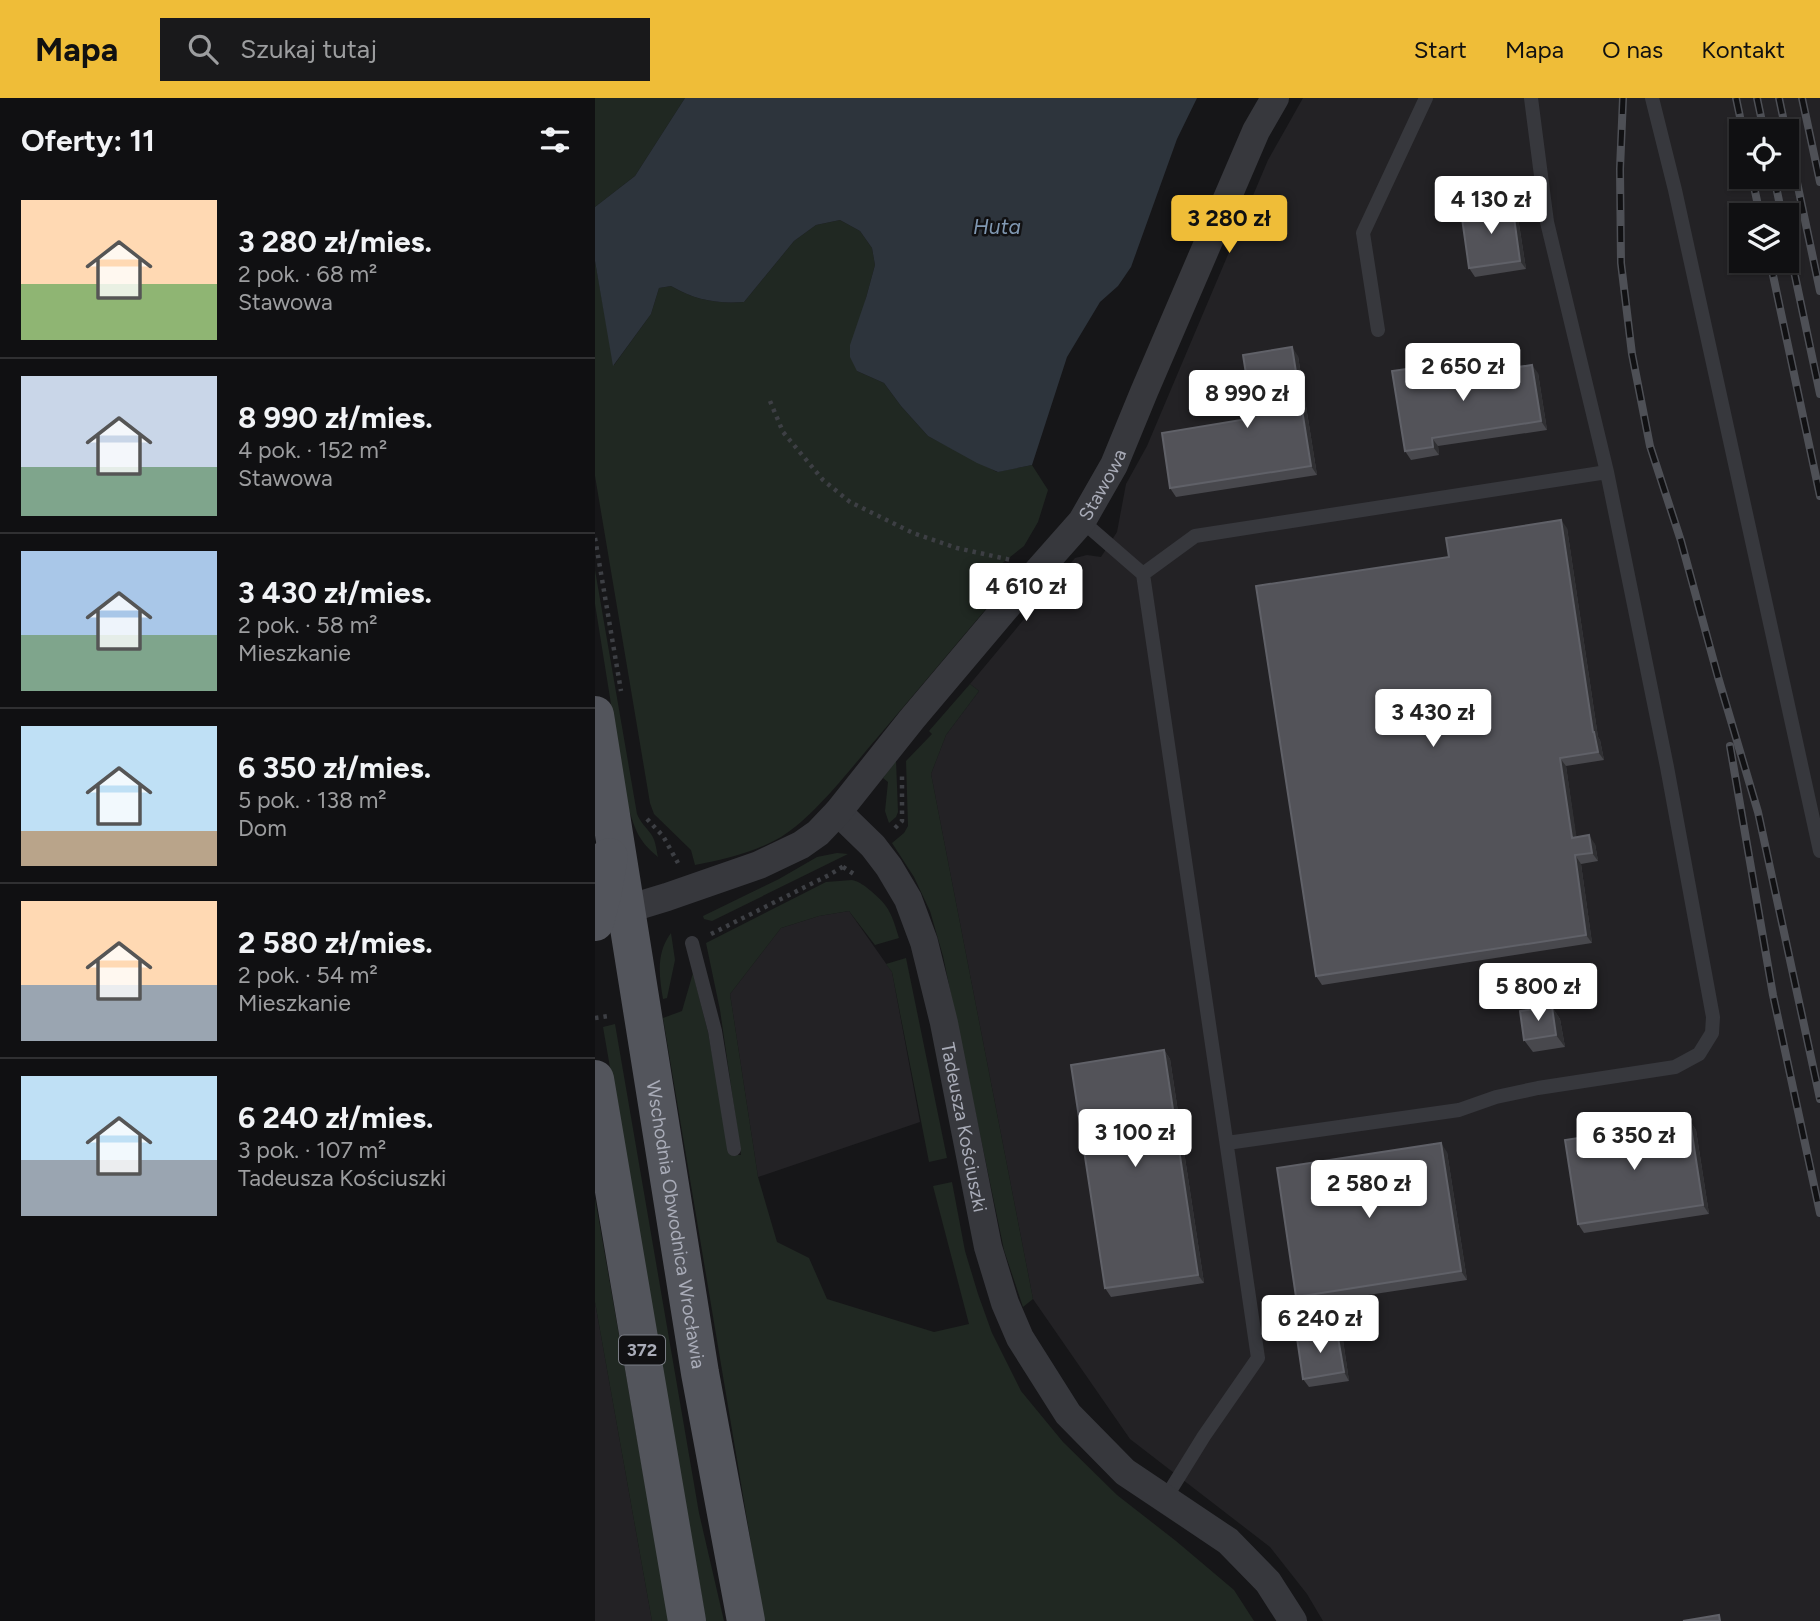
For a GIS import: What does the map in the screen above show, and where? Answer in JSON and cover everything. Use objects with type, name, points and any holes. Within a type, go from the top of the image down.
[{"type":"main road","name":"Wschodnia Obwodnica Wrocławia","points":[[595,715],[614,827],[603,917],[700,1373],[746,1621]]},
{"type":"main road","name":"372","points":[[595,1079],[687,1621]]},
{"type":"street","name":"Stawowa","points":[[838,812],[912,719],[1082,521],[1115,465],[1256,131],[1275,98]]},
{"type":"street","name":"Tadeusza Kościuszki","points":[[838,812],[873,846],[889,867],[908,899],[924,942],[944,1023],[988,1247],[1005,1303],[1020,1338],[1067,1414],[1125,1472],[1228,1541],[1268,1582],[1293,1621]]},
{"type":"street","points":[[603,917],[759,865],[801,845],[818,833],[838,812]]},
{"type":"lane","points":[[1378,330],[1363,233],[1426,98]]},
{"type":"lane","points":[[1227,1143],[1459,1110],[1496,1097],[1538,1088],[1675,1067],[1699,1054],[1712,1033],[1713,1017],[1667,767],[1608,472],[1547,222],[1531,98]]},
{"type":"lane","points":[[1653,98],[1820,851]]},
{"type":"lane","points":[[1143,574],[1195,536],[1608,472]]},
{"type":"lane","points":[[1082,521],[1143,574],[1258,1358],[1204,1436],[1165,1499]]},
{"type":"lane","points":[[692,943],[715,1031],[734,1149]]},
{"type":"path","points":[[770,401],[783,432],[823,480],[851,502],[913,533],[957,548],[1016,561],[1037,571]]},
{"type":"path","points":[[692,943],[829,875],[873,846],[902,821],[902,770]]},
{"type":"shaded area","points":[[595,98],[685,98],[635,176],[595,207]]},
{"type":"shaded area","points":[[1303,98],[1820,98],[1820,1621],[1323,1621],[1307,1594],[1270,1547],[1130,1439],[1033,1299],[931,774],[946,735],[979,691],[970,684],[1075,558],[1087,555],[1101,557],[1117,532],[1126,484],[1147,446],[1268,160]]},
{"type":"shaded area","points":[[840,220],[860,231],[872,248],[875,265],[866,298],[857,371],[884,383],[928,436],[997,472],[1032,465],[1048,490],[1038,522],[1024,546],[995,569],[1014,576],[819,805],[794,828],[761,847],[695,865],[691,850],[654,814],[650,803],[595,476],[595,261],[614,365],[651,314],[659,288],[671,286],[689,295],[715,302],[744,302],[794,241],[816,225]]},
{"type":"shaded area","points":[[595,570],[637,814],[653,837],[658,857],[641,839],[627,804],[595,604]]},
{"type":"shaded area","points":[[970,684],[979,691],[946,735],[931,774],[1033,1299],[1023,1307],[1004,1250],[943,956],[930,911],[914,877],[892,843],[908,826],[906,761],[932,734],[929,731]]},
{"type":"shaded area","points":[[896,760],[898,812],[889,823],[885,811],[888,782],[883,778]]},
{"type":"shaded area","points":[[848,854],[712,921],[704,919],[703,916],[817,857]]},
{"type":"shaded area","points":[[852,880],[864,886],[882,902],[892,917],[899,938],[875,945],[849,911],[819,916],[781,928],[730,994],[758,1177],[777,1242],[809,1258],[827,1299],[934,1332],[969,1324],[933,1186],[952,1182],[965,1251],[978,1294],[992,1333],[1021,1391],[1063,1442],[1117,1495],[1234,1590],[1254,1621],[764,1621],[663,1018],[682,1011],[693,973],[708,1032],[731,1155],[741,1155],[720,1010],[706,943],[826,882]]},
{"type":"shaded area","points":[[849,911],[892,972],[920,1122],[758,1177],[730,994],[781,928],[819,916]]},
{"type":"shaded area","points":[[671,933],[675,960],[667,998],[663,999],[661,956]]},
{"type":"shaded area","points":[[906,958],[947,1158],[929,1162],[892,972],[886,964]]},
{"type":"shaded area","points":[[615,1024],[699,1513],[724,1621],[706,1621],[603,1027]]},
{"type":"shaded area","points":[[595,1198],[669,1621],[652,1621],[595,1302]]},
{"type":"shaded area","points":[[595,1302],[652,1621],[595,1621]]},
{"type":"water","name":"Huta","points":[[685,98],[1197,98],[1177,139],[1131,267],[1118,286],[1100,302],[1067,357],[1032,465],[998,472],[928,436],[884,383],[857,371],[850,357],[850,345],[875,265],[872,248],[860,231],[840,220],[816,225],[794,241],[744,302],[715,302],[689,295],[671,286],[659,288],[651,314],[613,366],[595,261],[595,207],[635,176]]},
{"type":"building","points":[[1512,203],[1520,261],[1469,268],[1461,211]]},
{"type":"building","points":[[1292,347],[1311,466],[1170,488],[1162,433],[1253,418],[1243,355]]},
{"type":"building","points":[[1532,365],[1541,421],[1432,438],[1433,447],[1405,451],[1392,371],[1421,367],[1423,381]]},
{"type":"building","points":[[1561,520],[1598,752],[1560,758],[1572,838],[1589,835],[1592,853],[1575,855],[1586,935],[1316,976],[1256,586],[1449,557],[1446,538]]},
{"type":"building","points":[[1552,1007],[1556,1035],[1524,1040],[1520,1011]]},
{"type":"building","points":[[1164,1050],[1198,1275],[1105,1288],[1071,1065]]},
{"type":"building","points":[[1690,1121],[1703,1205],[1578,1224],[1565,1140]]},
{"type":"building","points":[[1441,1143],[1461,1271],[1296,1297],[1277,1168]]},
{"type":"building","points":[[1337,1332],[1344,1372],[1303,1379],[1297,1338]]},
{"type":"building","points":[[1719,1615],[1720,1621],[1683,1621]]},
{"type":"railway","points":[[1623,98],[1620,169],[1621,263],[1632,354],[1650,446],[1681,541],[1758,812],[1820,1099]]},
{"type":"railway","points":[[1736,98],[1740,119]]},
{"type":"railway","points":[[1757,98],[1761,119]]},
{"type":"railway","points":[[1779,98],[1783,119]]},
{"type":"railway","points":[[1802,98],[1820,182]]},
{"type":"railway","points":[[1755,189],[1757,203]]},
{"type":"railway","points":[[1777,189],[1779,203]]},
{"type":"railway","points":[[1798,189],[1820,291]]},
{"type":"railway","points":[[1773,273],[1820,496]]},
{"type":"railway","points":[[1794,273],[1820,394]]},
{"type":"railway","points":[[1730,746],[1773,995],[1820,1213]]}]
